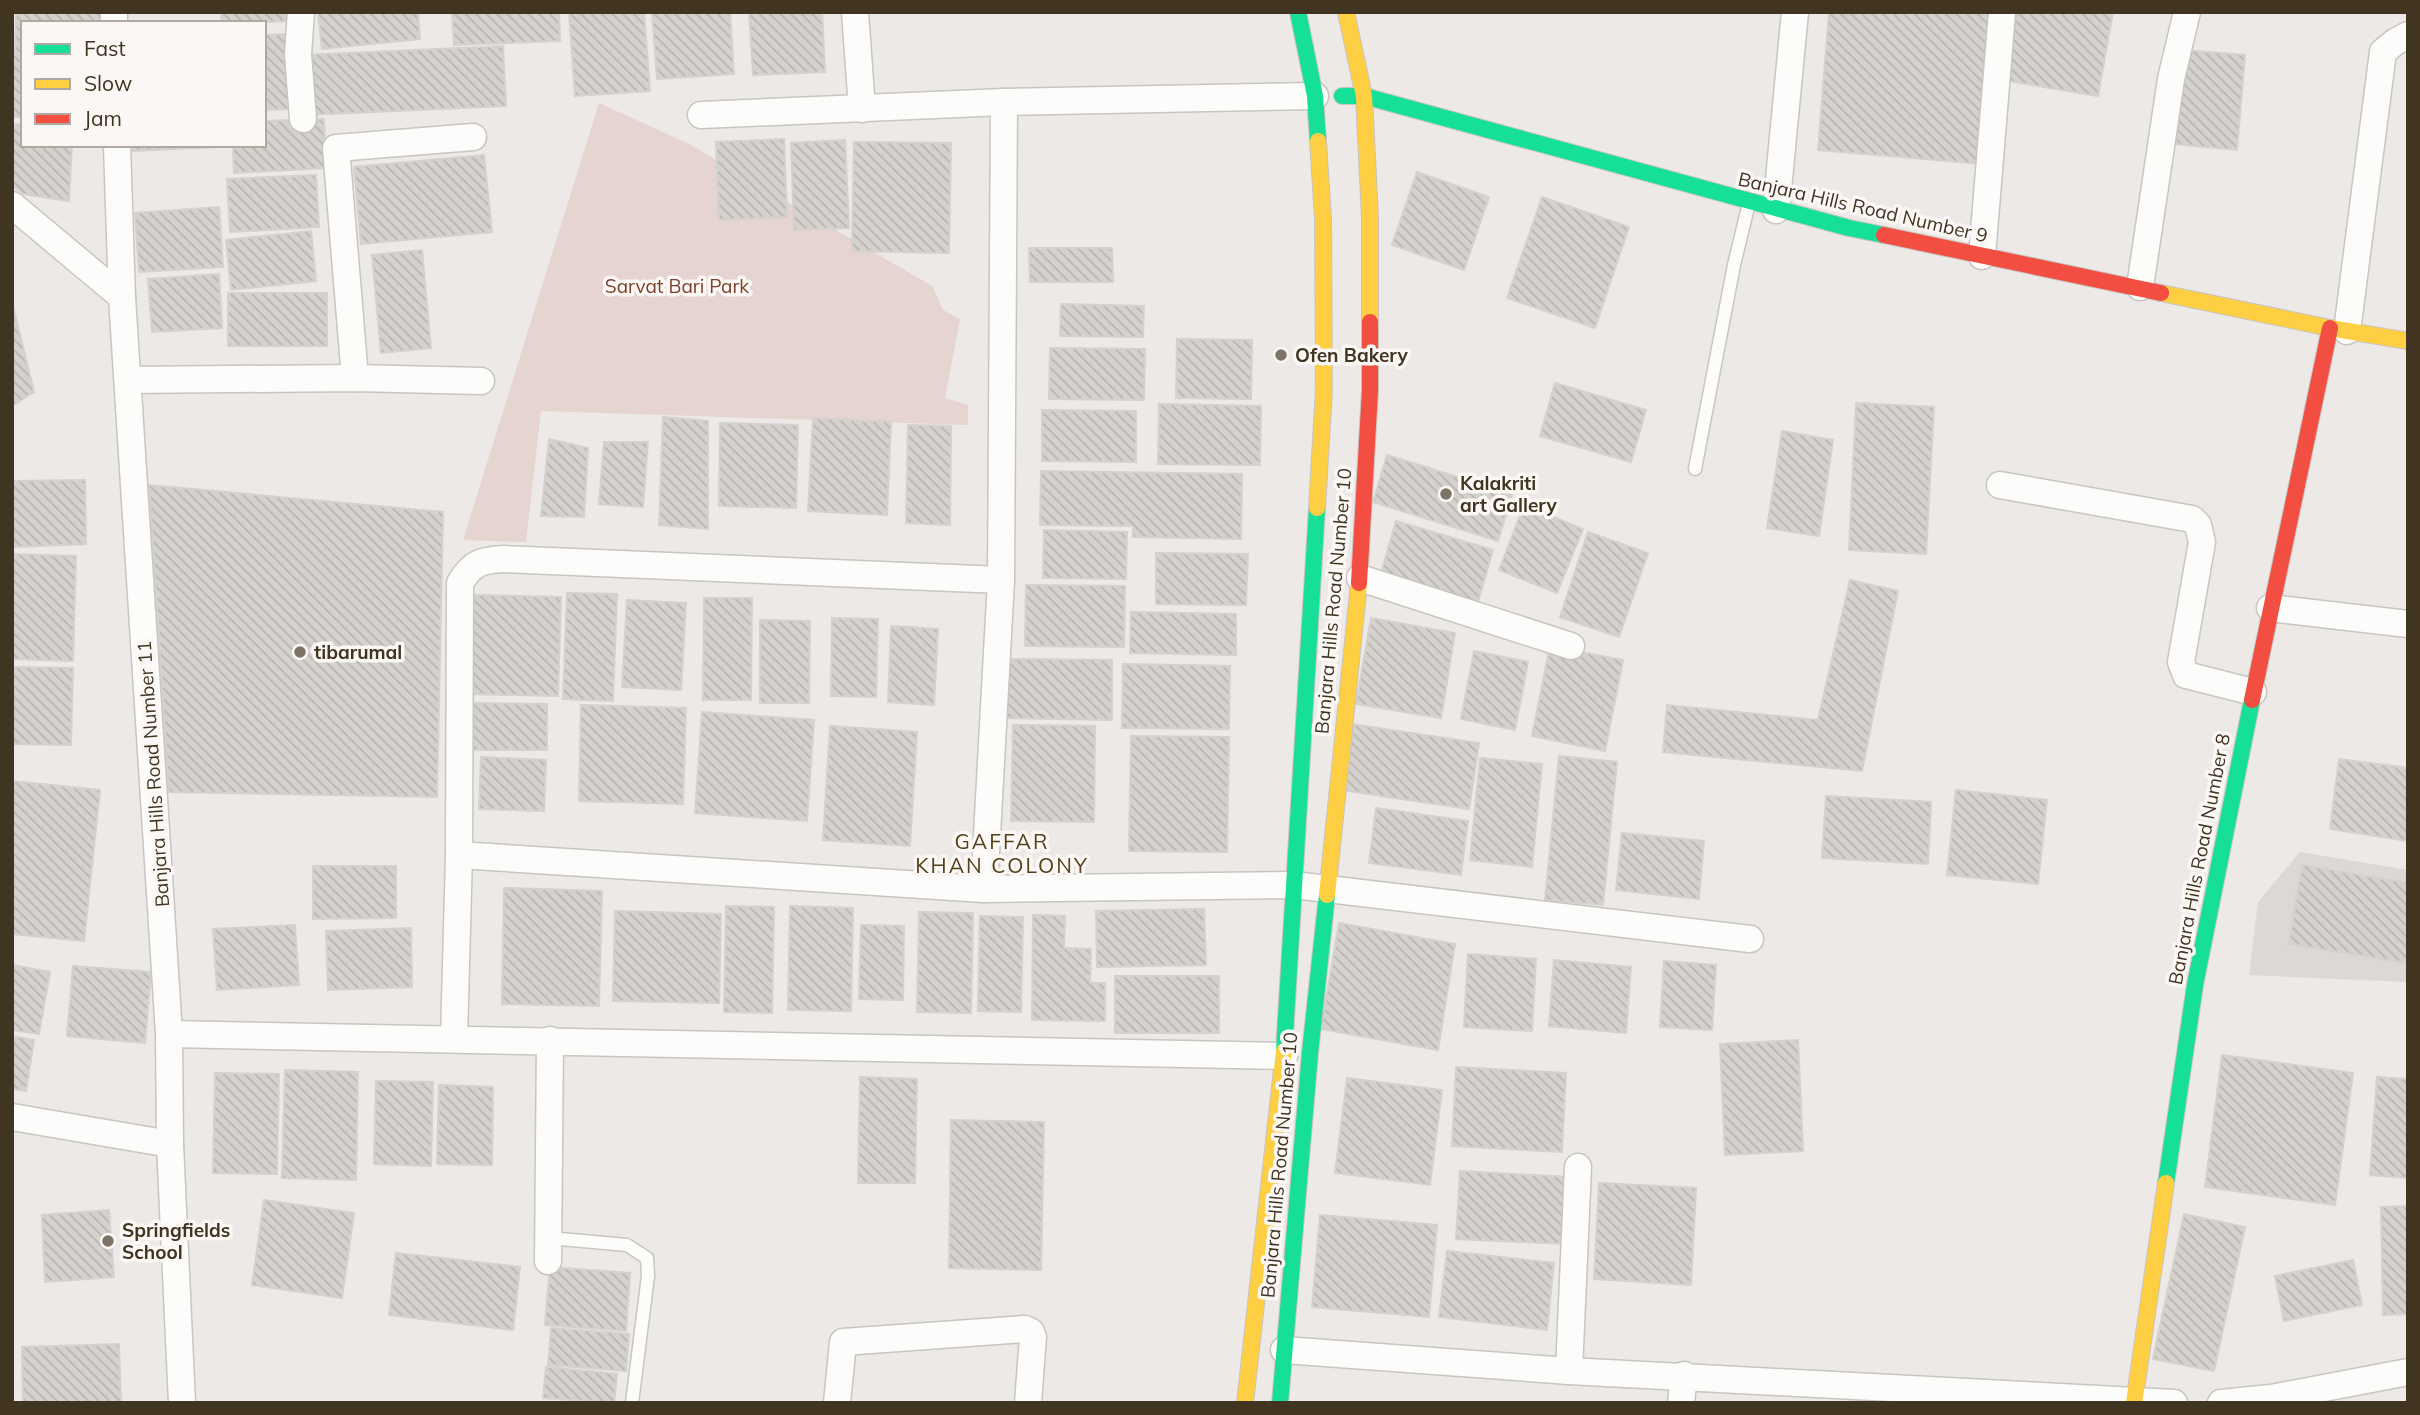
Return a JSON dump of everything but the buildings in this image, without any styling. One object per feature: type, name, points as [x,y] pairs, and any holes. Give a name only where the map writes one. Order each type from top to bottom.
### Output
[{"type":"main road","name":"Banjara Hills Road Number 10","points":[[1245,1403],[1284,1056],[1324,389],[1323,219],[1315,96],[1298,12]]},
{"type":"main road","name":"Banjara Hills Road Number 10","points":[[1280,1403],[1326,887],[1360,578],[1370,390],[1370,218],[1364,96],[1346,12]]},
{"type":"main road","name":"Banjara Hills Road Number 9","points":[[1315,96],[1364,96],[1749,203],[1849,228],[2408,341]]},
{"type":"main road","name":"Banjara Hills Road Number 8","points":[[2134,1402],[2196,985],[2270,608],[2339,329]]},
{"type":"street","points":[[302,12],[298,54],[303,119]]},
{"type":"street","points":[[855,12],[862,109]]},
{"type":"street","points":[[1776,210],[1795,12]]},
{"type":"street","points":[[1982,256],[2002,12]]},
{"type":"street","points":[[2140,288],[2172,79],[2187,12]]},
{"type":"street","points":[[2339,329],[2383,52],[2408,35]]},
{"type":"street","points":[[701,115],[1004,102],[1315,96]]},
{"type":"street","points":[[984,890],[1001,580],[1004,102]]},
{"type":"street","points":[[355,378],[336,148],[473,137]]},
{"type":"street","name":"Banjara Hills Road Number 11","points":[[117,147],[122,297],[169,1034],[170,1144],[182,1403]]},
{"type":"street","points":[[12,205],[122,297]]},
{"type":"street","points":[[128,380],[355,378],[481,381]]},
{"type":"street","points":[[2000,485],[2192,519],[2198,525],[2202,542],[2182,668],[2186,675],[2253,692]]},
{"type":"street","points":[[454,1038],[459,855],[460,583],[468,569],[485,560],[518,559],[1001,580]]},
{"type":"street","points":[[1360,578],[1571,646]]},
{"type":"street","points":[[2270,608],[2408,624]]},
{"type":"street","points":[[459,855],[984,890],[1294,885],[1326,887],[1751,939]]},
{"type":"street","points":[[169,1034],[1284,1056]]},
{"type":"street","points":[[548,1250],[550,1040]]},
{"type":"street","points":[[12,1117],[170,1144]]},
{"type":"street","points":[[1569,1371],[1578,1167]]},
{"type":"street","points":[[837,1403],[843,1342],[1026,1329],[1033,1337],[1028,1403]]},
{"type":"street","points":[[1284,1350],[1569,1371],[2174,1403]]},
{"type":"street","points":[[2221,1403],[2271,1398],[2408,1373]]},
{"type":"street","points":[[1681,1403],[1684,1375]]},
{"type":"lane","points":[[1695,469],[1734,265],[1749,203]]},
{"type":"lane","points":[[548,1250],[627,1245],[648,1258],[632,1403]]},
{"type":"shaded area","points":[[2300,852],[2408,870],[2408,982],[2249,975],[2258,902]]},
{"type":"green space","name":"Sarvat Bari Park","points":[[599,103],[689,144],[932,286],[943,310],[960,319],[945,398],[968,405],[968,425],[541,411],[526,542],[463,540]]},
{"type":"traffic: fast","points":[[1298,12],[1315,96],[1318,141]]},
{"type":"traffic: fast","points":[[1342,96],[1364,96],[1849,228],[1884,235]]},
{"type":"traffic: fast","points":[[1284,1051],[1317,508]]},
{"type":"traffic: fast","points":[[2166,1183],[2195,985],[2252,700]]},
{"type":"traffic: fast","points":[[1280,1403],[1310,1053],[1327,895]]},
{"type":"traffic: slow","points":[[1346,12],[1364,96],[1370,218],[1370,322]]},
{"type":"traffic: slow","points":[[1317,508],[1324,389],[1323,219],[1318,141]]},
{"type":"traffic: slow","points":[[2161,293],[2330,328],[2408,341]]},
{"type":"traffic: slow","points":[[1327,895],[1359,583]]},
{"type":"traffic: slow","points":[[1245,1403],[1284,1051]]},
{"type":"traffic: slow","points":[[2134,1403],[2166,1183]]},
{"type":"traffic: jam","points":[[1884,235],[2161,293]]},
{"type":"traffic: jam","points":[[1359,583],[1370,390],[1370,322]]},
{"type":"traffic: jam","points":[[2252,700],[2330,328]]},
{"type":"place","name":"Ofen Bakery","points":[[1281,355]]},
{"type":"place","name":"Kalakriti art Gallery","points":[[1446,494]]},
{"type":"place","name":"tibarumal","points":[[300,652]]},
{"type":"place","name":"Springfields School","points":[[108,1241]]},
{"type":"district","name":"GAFFAR KHAN COLONY","points":[[1002,854]]}]
